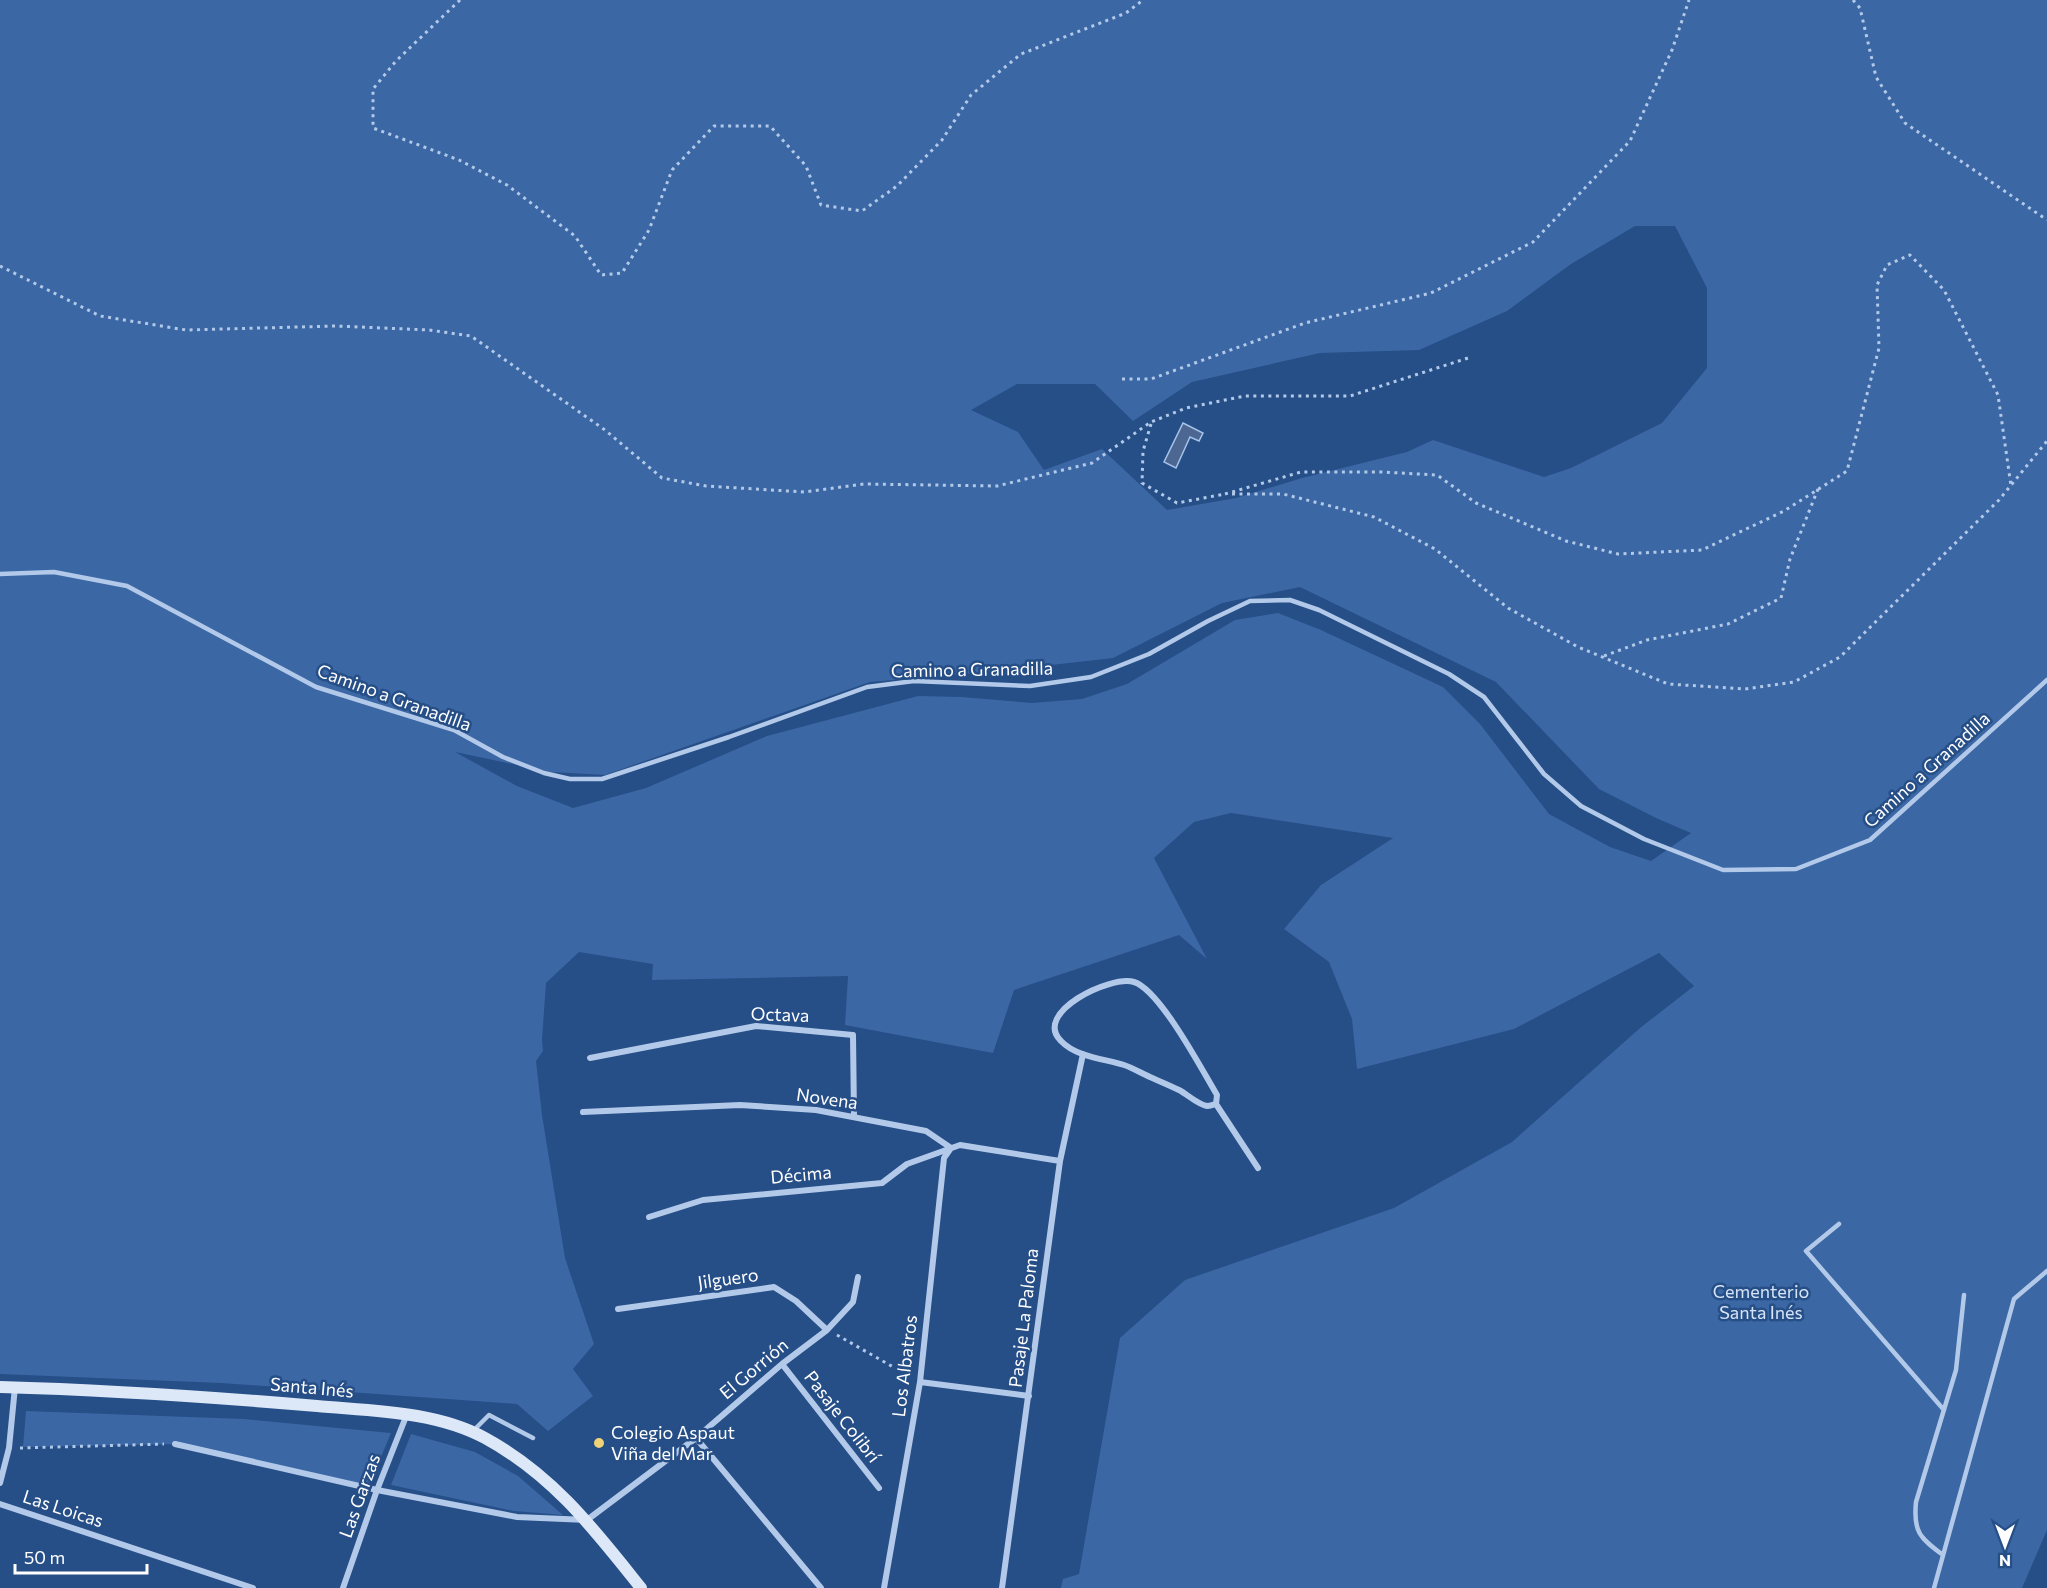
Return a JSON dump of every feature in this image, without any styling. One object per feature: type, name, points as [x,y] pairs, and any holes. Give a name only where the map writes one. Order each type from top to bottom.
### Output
[{"type":"main road","name":"Santa Inés","points":[[0,1387],[230,1398],[407,1414],[444,1423],[472,1432],[508,1451],[539,1474],[587,1520],[640,1588]]},
{"type":"street","points":[[1216,1104],[1205,1105],[1127,1066],[1083,1054],[1062,1043],[1055,1034],[1054,1024],[1062,1011],[1079,996],[1119,981],[1135,982],[1149,992],[1163,1008],[1217,1095],[1216,1104],[1258,1168]]},
{"type":"street","name":"Octava","points":[[590,1059],[756,1026],[854,1035],[854,1117]]},
{"type":"street","name":"Pasaje La Paloma","points":[[1002,1588],[1060,1161],[1083,1054]]},
{"type":"street","name":"Novena","points":[[584,1112],[740,1105],[816,1110],[926,1131],[951,1148]]},
{"type":"street","points":[[951,1148],[960,1145],[1060,1161]]},
{"type":"street","name":"Décima","points":[[649,1217],[704,1200],[882,1182],[907,1164],[951,1148]]},
{"type":"street","name":"Los Albatros","points":[[884,1588],[920,1382],[944,1158],[951,1148]]},
{"type":"street","name":"El Gorrión","points":[[587,1520],[696,1438],[782,1364],[827,1330],[853,1302],[858,1277]]},
{"type":"street","name":"Jilguero","points":[[618,1309],[774,1287],[796,1301],[827,1330]]},
{"type":"street","name":"Pasaje Colibrí","points":[[782,1364],[879,1488]]},
{"type":"street","points":[[920,1382],[1029,1396]]},
{"type":"street","points":[[0,1483],[9,1448],[15,1387]]},
{"type":"street","name":"Las Garzas","points":[[343,1588],[377,1490],[407,1414]]},
{"type":"street","points":[[696,1438],[821,1588]]},
{"type":"street","points":[[175,1444],[377,1490],[517,1517],[587,1520]]},
{"type":"street","name":"Las Loicas","points":[[0,1504],[253,1588]]},
{"type":"lane","name":"Camino a Granadilla","points":[[0,574],[54,572],[127,586],[316,687],[454,730],[503,757],[544,773],[570,779],[602,779],[867,687],[914,681],[1030,686],[1091,677],[1149,654],[1208,621],[1250,601],[1290,600],[1319,610],[1449,674],[1484,697],[1544,774],[1581,806],[1644,839],[1724,870],[1796,869],[1870,840],[2047,680]]},
{"type":"lane","points":[[1839,1224],[1806,1251],[1944,1410]]},
{"type":"lane","points":[[1934,1588],[2014,1299],[2047,1271]]},
{"type":"lane","points":[[1943,1555],[1923,1540],[1914,1520],[1916,1502],[1956,1370],[1964,1295]]},
{"type":"lane","points":[[472,1432],[489,1415],[533,1438]]},
{"type":"path","points":[[460,0],[396,61],[374,89],[374,128],[459,160],[507,185],[575,236],[601,274],[622,273],[649,230],[672,170],[714,126],[770,126],[806,166],[821,205],[862,211],[897,186],[942,140],[971,95],[1021,54],[1126,13],[1143,0]]},
{"type":"path","points":[[1122,379],[1151,379],[1305,323],[1431,293],[1533,242],[1630,141],[1672,50],[1689,0]]},
{"type":"path","points":[[1853,0],[1860,8],[1876,77],[1905,123],[2047,220]]},
{"type":"path","points":[[1151,422],[1143,451],[1142,483],[1177,503],[1226,494],[1301,472],[1437,475],[1476,503],[1566,541],[1618,554],[1702,550],[1784,510],[1847,471],[1879,348],[1877,285],[1887,265],[1911,255],[1944,290],[1998,395],[2011,486]]},
{"type":"path","points":[[0,266],[100,316],[186,330],[336,326],[429,330],[471,336],[605,430],[662,478],[706,486],[804,492],[864,484],[998,486],[1092,463],[1151,422],[1186,408],[1245,396],[1350,396],[1468,358]]},
{"type":"path","points":[[1226,494],[1282,494],[1374,517],[1435,549],[1508,608],[1578,646],[1668,684],[1745,689],[1794,682],[1840,657],[1999,500],[2047,441]]},
{"type":"path","points":[[1603,657],[1647,640],[1728,624],[1781,598],[1790,560],[1818,489]]},
{"type":"path","points":[[827,1330],[920,1382]]},
{"type":"path","points":[[9,1448],[175,1444]]},
{"type":"green space","name":"Cementerio Santa Inés","points":[[0,0],[2047,0],[2047,1530],[2022,1588],[1061,1588],[1063,1579],[1079,1574],[1120,1338],[1185,1280],[1394,1208],[1512,1142],[1640,1028],[1694,986],[1659,953],[1514,1029],[1357,1069],[1352,1019],[1329,962],[1284,929],[1321,885],[1393,838],[1231,813],[1194,822],[1154,858],[1207,959],[1179,935],[1014,990],[993,1053],[845,1025],[848,976],[652,980],[653,964],[579,952],[546,983],[543,1051],[536,1061],[542,1115],[565,1258],[594,1344],[573,1369],[593,1396],[548,1431],[517,1404],[221,1383],[0,1374]],"holes":[[[1635,226],[1675,226],[1707,288],[1707,368],[1662,423],[1571,468],[1544,477],[1433,440],[1407,452],[1302,478],[1236,498],[1167,510],[1102,449],[1044,470],[1018,432],[971,410],[1017,384],[1095,384],[1133,421],[1192,382],[1320,353],[1419,350],[1507,311],[1571,264]],[[1300,587],[1496,682],[1599,789],[1691,833],[1651,861],[1610,847],[1549,814],[1480,724],[1443,687],[1321,630],[1278,613],[1235,620],[1127,684],[1082,699],[1032,703],[918,696],[767,736],[646,788],[573,808],[517,786],[455,752],[551,772],[605,775],[870,682],[1113,658],[1222,603]]]},
{"type":"green space","points":[[26,1411],[244,1419],[391,1433],[368,1488],[184,1444],[23,1447]]},
{"type":"green space","points":[[411,1434],[475,1452],[518,1476],[563,1515],[514,1511],[391,1485]]},
{"type":"shaded area","points":[[1183,423],[1203,433],[1199,441],[1190,437],[1176,468],[1164,462]]},
{"type":"place","name":"Colegio Aspaut Viña del Mar","points":[[599,1443]]}]
